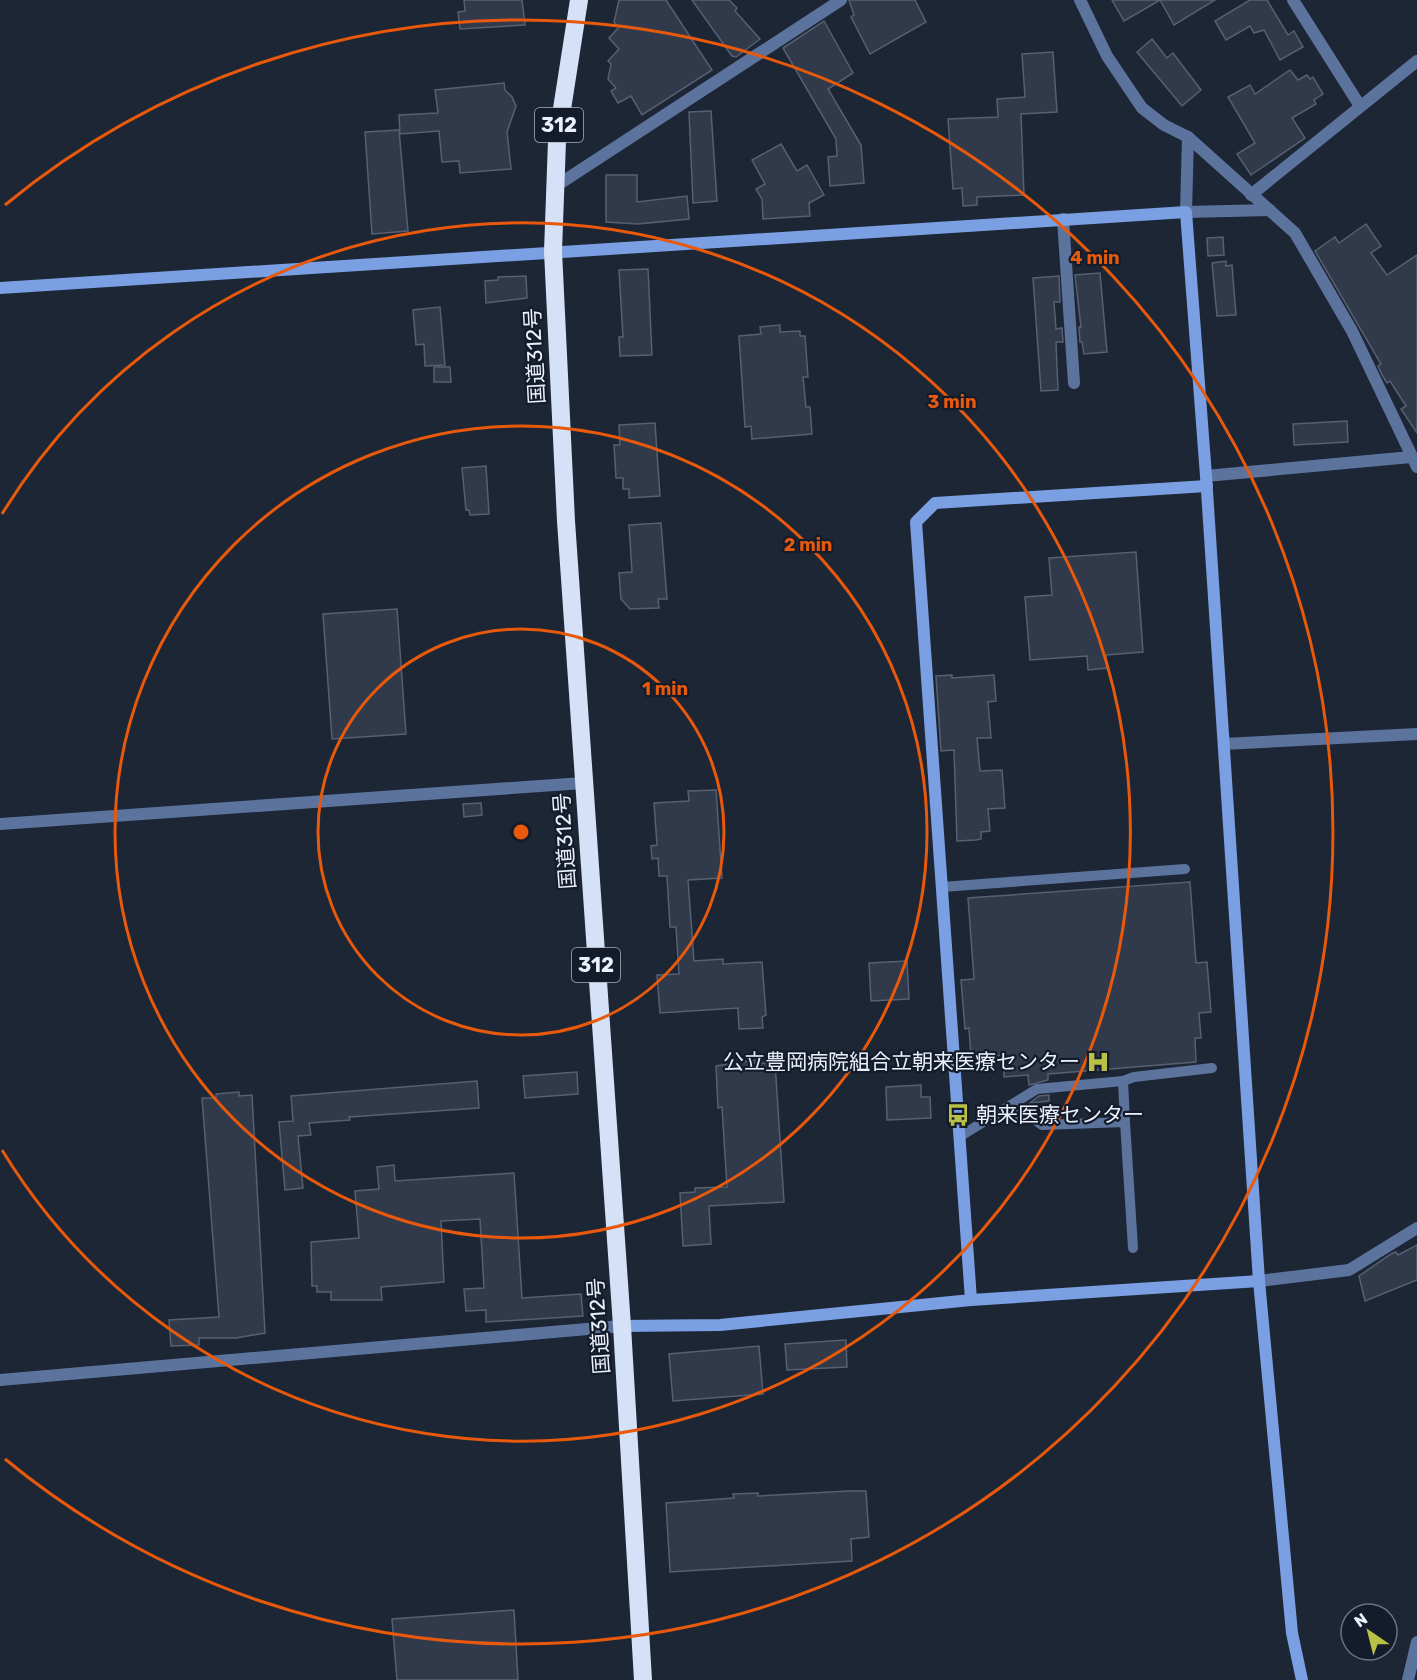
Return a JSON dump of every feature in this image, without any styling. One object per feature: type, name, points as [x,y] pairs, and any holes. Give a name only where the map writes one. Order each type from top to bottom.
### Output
[{"type":"highway","name":"国道312号","points":[[579,0],[557,141],[553,188],[552,251],[583,783],[622,1326],[643,1680]]},
{"type":"street","points":[[971,1300],[916,522],[935,503],[1414,462],[1338,304],[1295,233],[1188,137],[1158,121],[1142,108],[1107,56],[1080,0]]},
{"type":"street","points":[[1293,0],[1360,106]]},
{"type":"street","points":[[553,188],[834,2]]},
{"type":"street","points":[[1251,195],[1417,61]]},
{"type":"street","points":[[1188,137],[1186,212],[1207,481],[1259,1281],[1292,1633],[1302,1680]]},
{"type":"street","points":[[0,288],[1063,219],[1270,210]]},
{"type":"street","points":[[1063,219],[1074,383]]},
{"type":"street","points":[[1224,744],[1417,734]]},
{"type":"street","points":[[0,824],[583,783]]},
{"type":"street","points":[[0,1380],[622,1326],[720,1325],[971,1300],[1259,1281],[1349,1270],[1417,1228]]},
{"type":"street","points":[[1407,1680],[1417,1642]]},
{"type":"lane","points":[[942,887],[1185,869]]},
{"type":"lane","points":[[959,1137],[1037,1089],[1123,1081],[1134,1077],[1212,1068]]},
{"type":"lane","points":[[1123,1081],[1133,1248]]},
{"type":"lane","points":[[994,1116],[1027,1114],[1042,1125],[1125,1122]]},
{"type":"building","points":[[464,0],[522,0],[525,25],[460,29],[458,12],[465,11]]},
{"type":"building","points":[[619,0],[666,0],[712,70],[642,115],[631,96],[618,103],[611,91],[616,88],[608,79],[611,64],[608,61],[619,49],[609,38],[619,27],[614,22]]},
{"type":"building","points":[[692,0],[729,0],[737,8],[735,11],[760,39],[736,57],[732,56]]},
{"type":"building","points":[[849,0],[915,0],[926,22],[870,54],[851,17],[854,15]]},
{"type":"building","points":[[1112,0],[1160,0],[1124,21]]},
{"type":"building","points":[[1160,0],[1215,0],[1174,25]]},
{"type":"building","points":[[1250,0],[1267,0],[1288,35],[1294,31],[1303,47],[1280,60],[1264,30],[1254,33],[1250,26],[1226,40],[1215,21]]},
{"type":"building","points":[[824,21],[853,73],[828,89],[861,145],[864,183],[830,186],[828,157],[837,156],[836,139],[783,48]]},
{"type":"building","points":[[1152,39],[1167,58],[1173,53],[1201,90],[1182,106],[1137,52]]},
{"type":"building","points":[[1053,52],[1057,112],[1021,114],[1024,195],[977,197],[977,205],[963,206],[962,188],[953,189],[948,119],[998,117],[997,99],[1025,97],[1022,54]]},
{"type":"building","points":[[1290,70],[1298,80],[1307,75],[1310,79],[1313,77],[1323,94],[1314,100],[1316,104],[1292,118],[1305,138],[1251,175],[1237,154],[1255,143],[1228,97],[1250,85],[1255,94]]},
{"type":"building","points":[[504,83],[505,90],[512,97],[516,106],[507,132],[511,169],[460,173],[459,161],[442,162],[439,131],[400,134],[399,115],[438,113],[435,90]]},
{"type":"building","points":[[711,111],[717,201],[693,203],[689,112]]},
{"type":"building","points":[[399,130],[408,231],[372,234],[365,132]]},
{"type":"building","points":[[781,144],[797,171],[807,165],[824,195],[809,203],[810,216],[763,219],[762,199],[756,189],[765,184],[752,160]]},
{"type":"building","points":[[606,175],[637,175],[637,202],[687,196],[689,219],[638,224],[606,222]]},
{"type":"building","points":[[1366,224],[1381,246],[1371,253],[1387,275],[1417,255],[1417,433],[1401,409],[1406,406],[1390,381],[1387,383],[1382,375],[1378,366],[1381,364],[1315,251],[1335,237],[1339,243]]},
{"type":"building","points":[[1223,237],[1224,255],[1208,256],[1207,238]]},
{"type":"building","points":[[1226,261],[1226,266],[1232,265],[1236,315],[1217,316],[1212,263]]},
{"type":"building","points":[[648,269],[652,355],[620,356],[619,337],[623,337],[619,270]]},
{"type":"building","points":[[1100,273],[1107,352],[1084,354],[1082,342],[1080,342],[1079,327],[1081,327],[1075,275]]},
{"type":"building","points":[[526,276],[527,298],[486,303],[485,281],[498,280],[498,277]]},
{"type":"building","points":[[1059,276],[1060,302],[1054,302],[1056,329],[1062,328],[1063,342],[1056,342],[1058,390],[1041,391],[1033,278]]},
{"type":"building","points":[[440,307],[445,365],[425,366],[424,344],[416,345],[413,310]]},
{"type":"building","points":[[780,325],[780,332],[800,331],[800,336],[805,336],[808,377],[803,377],[806,407],[810,407],[812,434],[752,439],[751,426],[745,427],[739,336],[761,334],[760,327]]},
{"type":"building","points":[[434,367],[450,367],[451,382],[434,382]]},
{"type":"building","points":[[1347,421],[1348,442],[1294,445],[1293,424]]},
{"type":"building","points":[[655,423],[660,496],[629,498],[629,489],[623,489],[623,478],[616,478],[614,445],[620,445],[619,425]]},
{"type":"building","points":[[486,466],[489,514],[470,515],[469,510],[466,510],[462,468]]},
{"type":"building","points":[[661,523],[667,599],[658,599],[659,608],[630,609],[621,599],[619,573],[632,572],[629,525]]},
{"type":"building","points":[[1136,552],[1143,652],[1106,655],[1107,668],[1088,670],[1087,656],[1030,660],[1025,597],[1052,595],[1049,558]]},
{"type":"building","points":[[397,609],[406,734],[332,739],[323,614]]},
{"type":"building","points":[[952,675],[952,678],[994,675],[996,701],[988,702],[991,738],[977,738],[980,771],[1002,770],[1005,808],[988,809],[990,831],[981,832],[981,839],[976,840],[957,841],[954,750],[941,751],[936,676]]},
{"type":"building","points":[[716,790],[722,878],[688,880],[694,961],[723,959],[723,964],[762,962],[766,1015],[762,1017],[763,1028],[739,1029],[738,1008],[660,1013],[657,975],[679,974],[676,927],[670,927],[667,876],[659,876],[658,858],[652,859],[651,846],[657,845],[654,803],[689,801],[688,791]]},
{"type":"building","points":[[481,803],[482,815],[464,817],[463,804]]},
{"type":"building","points":[[1190,882],[1196,963],[1207,962],[1211,1012],[1199,1013],[1201,1038],[1195,1038],[1196,1062],[1048,1074],[1048,1080],[1029,1085],[1028,1075],[1004,1077],[1003,1055],[971,1058],[969,1028],[965,1029],[961,980],[974,979],[968,898]]},
{"type":"building","points":[[907,961],[909,999],[871,1001],[869,963]]},
{"type":"building","points":[[755,1060],[755,1064],[775,1062],[784,1202],[709,1206],[711,1244],[683,1246],[680,1193],[695,1192],[695,1188],[727,1187],[722,1107],[718,1108],[716,1066]]},
{"type":"building","points":[[577,1072],[578,1094],[525,1098],[523,1076]]},
{"type":"building","points":[[477,1081],[479,1108],[349,1117],[350,1120],[309,1123],[311,1135],[298,1136],[303,1188],[285,1190],[279,1122],[293,1121],[291,1096]]},
{"type":"building","points":[[921,1085],[921,1097],[930,1097],[931,1118],[887,1120],[886,1087]]},
{"type":"building","points":[[239,1092],[239,1096],[252,1095],[265,1333],[236,1338],[199,1338],[199,1345],[171,1346],[169,1320],[219,1317],[202,1098],[216,1098],[216,1094]]},
{"type":"building","points":[[1049,1095],[1049,1101],[1030,1103],[1039,1096]]},
{"type":"building","points":[[394,1165],[395,1181],[514,1173],[522,1298],[581,1294],[583,1316],[486,1322],[486,1310],[466,1311],[464,1289],[484,1288],[480,1219],[441,1221],[444,1282],[381,1287],[382,1300],[331,1300],[331,1292],[317,1292],[317,1286],[312,1286],[311,1242],[359,1238],[355,1191],[379,1189],[377,1167]]},
{"type":"building","points":[[1417,1245],[1417,1280],[1365,1301],[1359,1276],[1391,1254],[1396,1252],[1398,1255]]},
{"type":"building","points":[[846,1340],[847,1367],[787,1370],[785,1344]]},
{"type":"building","points":[[759,1346],[763,1394],[673,1401],[669,1354]]},
{"type":"building","points":[[866,1491],[869,1537],[851,1539],[852,1561],[670,1572],[666,1503],[734,1498],[733,1494],[758,1493],[758,1496]]},
{"type":"building","points":[[514,1610],[518,1680],[397,1680],[392,1619]]},
{"type":"place","name":"公立豊岡病院組合立朝来医療センター","points":[[1098,1062]]},
{"type":"place","name":"朝来医療センター","points":[[958,1115]]}]
